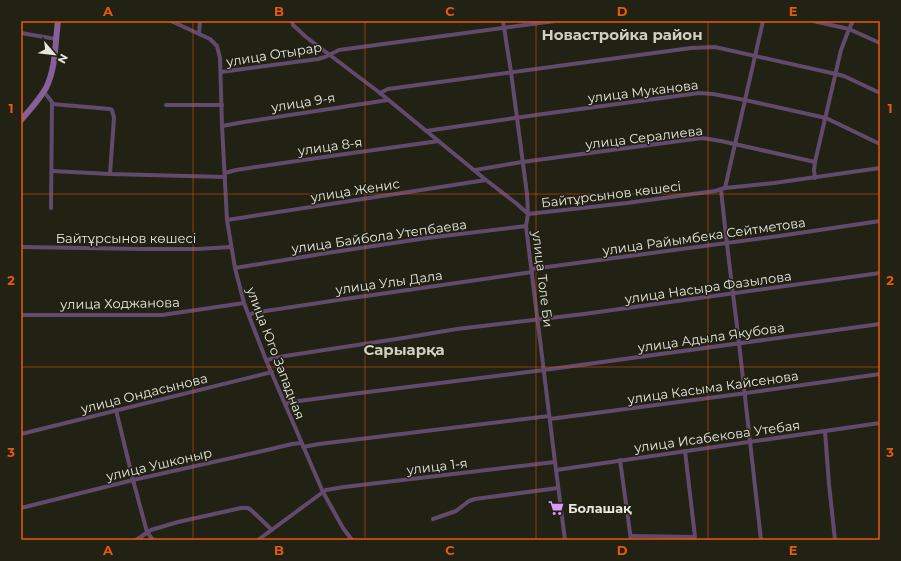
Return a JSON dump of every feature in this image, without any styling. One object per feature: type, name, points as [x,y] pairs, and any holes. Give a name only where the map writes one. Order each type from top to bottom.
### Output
[{"type":"main road","points":[[21,120],[44,92],[48,82],[53,64],[58,21]]},
{"type":"street","name":"улица Юго Западная","points":[[171,21],[210,39],[217,46],[221,72],[227,220],[235,268],[244,303],[266,360],[323,492],[343,528],[352,540]]},
{"type":"street","points":[[199,34],[200,21]]},
{"type":"street","name":"Байтұрсынов көшесі","points":[[292,21],[293,25],[299,31],[380,93],[486,180],[518,204],[528,214],[627,204],[723,189],[774,184],[880,168]]},
{"type":"street","name":"улица Толе Би","points":[[503,21],[527,194],[528,214],[526,226],[565,540]]},
{"type":"street","name":"улица Отырар","points":[[221,72],[318,59],[340,50],[555,21]]},
{"type":"street","points":[[762,21],[735,144],[723,189],[726,243],[762,540]]},
{"type":"street","points":[[813,21],[849,29],[880,43]]},
{"type":"street","points":[[815,178],[815,162],[841,50],[853,21]]},
{"type":"street","points":[[21,33],[56,39]]},
{"type":"street","points":[[380,93],[388,89],[511,72],[691,48],[715,47],[844,76],[880,93]]},
{"type":"street","points":[[44,92],[51,100],[52,104],[51,208]]},
{"type":"street","name":"улица Муканова","points":[[426,131],[517,117],[699,94],[713,94],[826,118],[880,144]]},
{"type":"street","name":"улица 9-я","points":[[222,126],[251,120],[388,100]]},
{"type":"street","points":[[52,104],[112,110],[114,118],[110,174]]},
{"type":"street","points":[[166,105],[222,105]]},
{"type":"street","name":"улица Сералиева","points":[[475,170],[522,162],[702,138],[815,162]]},
{"type":"street","name":"улица 8-я","points":[[52,171],[110,174],[225,175],[236,170],[438,141]]},
{"type":"street","name":"улица Женис","points":[[227,220],[486,180]]},
{"type":"street","name":"улица Райымбека Сейтметова","points":[[532,270],[880,221]]},
{"type":"street","name":"улица Байбола Утепбаева","points":[[235,268],[327,252],[526,226]]},
{"type":"street","name":"Байтұрсынов көшесі","points":[[21,247],[197,249],[232,247]]},
{"type":"street","name":"улица Улы Дала","points":[[248,315],[532,270]]},
{"type":"street","name":"улица Насыра Фазылова","points":[[266,360],[457,329],[538,320],[880,273]]},
{"type":"street","name":"улица Ходжанова","points":[[21,315],[162,315],[244,303]]},
{"type":"street","name":"улица Адыла Якубова","points":[[285,404],[880,324]]},
{"type":"street","name":"улица Ондасынова","points":[[21,434],[272,372]]},
{"type":"street","name":"улица Касыма Кайсенова","points":[[302,445],[549,418],[880,374]]},
{"type":"street","points":[[116,410],[147,532],[153,540]]},
{"type":"street","name":"улица Исабекова Утебая","points":[[556,470],[880,424]]},
{"type":"street","points":[[825,431],[835,540]]},
{"type":"street","name":"улица Ушконыр","points":[[21,508],[133,480],[292,444],[302,445]]},
{"type":"street","points":[[620,460],[631,538],[695,537],[685,451]]},
{"type":"street","name":"улица 1-я","points":[[323,492],[326,490],[344,487],[555,462]]},
{"type":"street","points":[[433,519],[456,510],[469,501],[558,488]]},
{"type":"street","points":[[258,540],[323,492]]},
{"type":"street","points":[[136,540],[147,532],[178,522],[244,507],[255,513],[272,530]]},
{"type":"place","name":"Болашақ","points":[[556,508]]},
{"type":"district","name":"Новастройка район","points":[[622,35]]},
{"type":"district","name":"Сарыарқа","points":[[404,350]]}]
